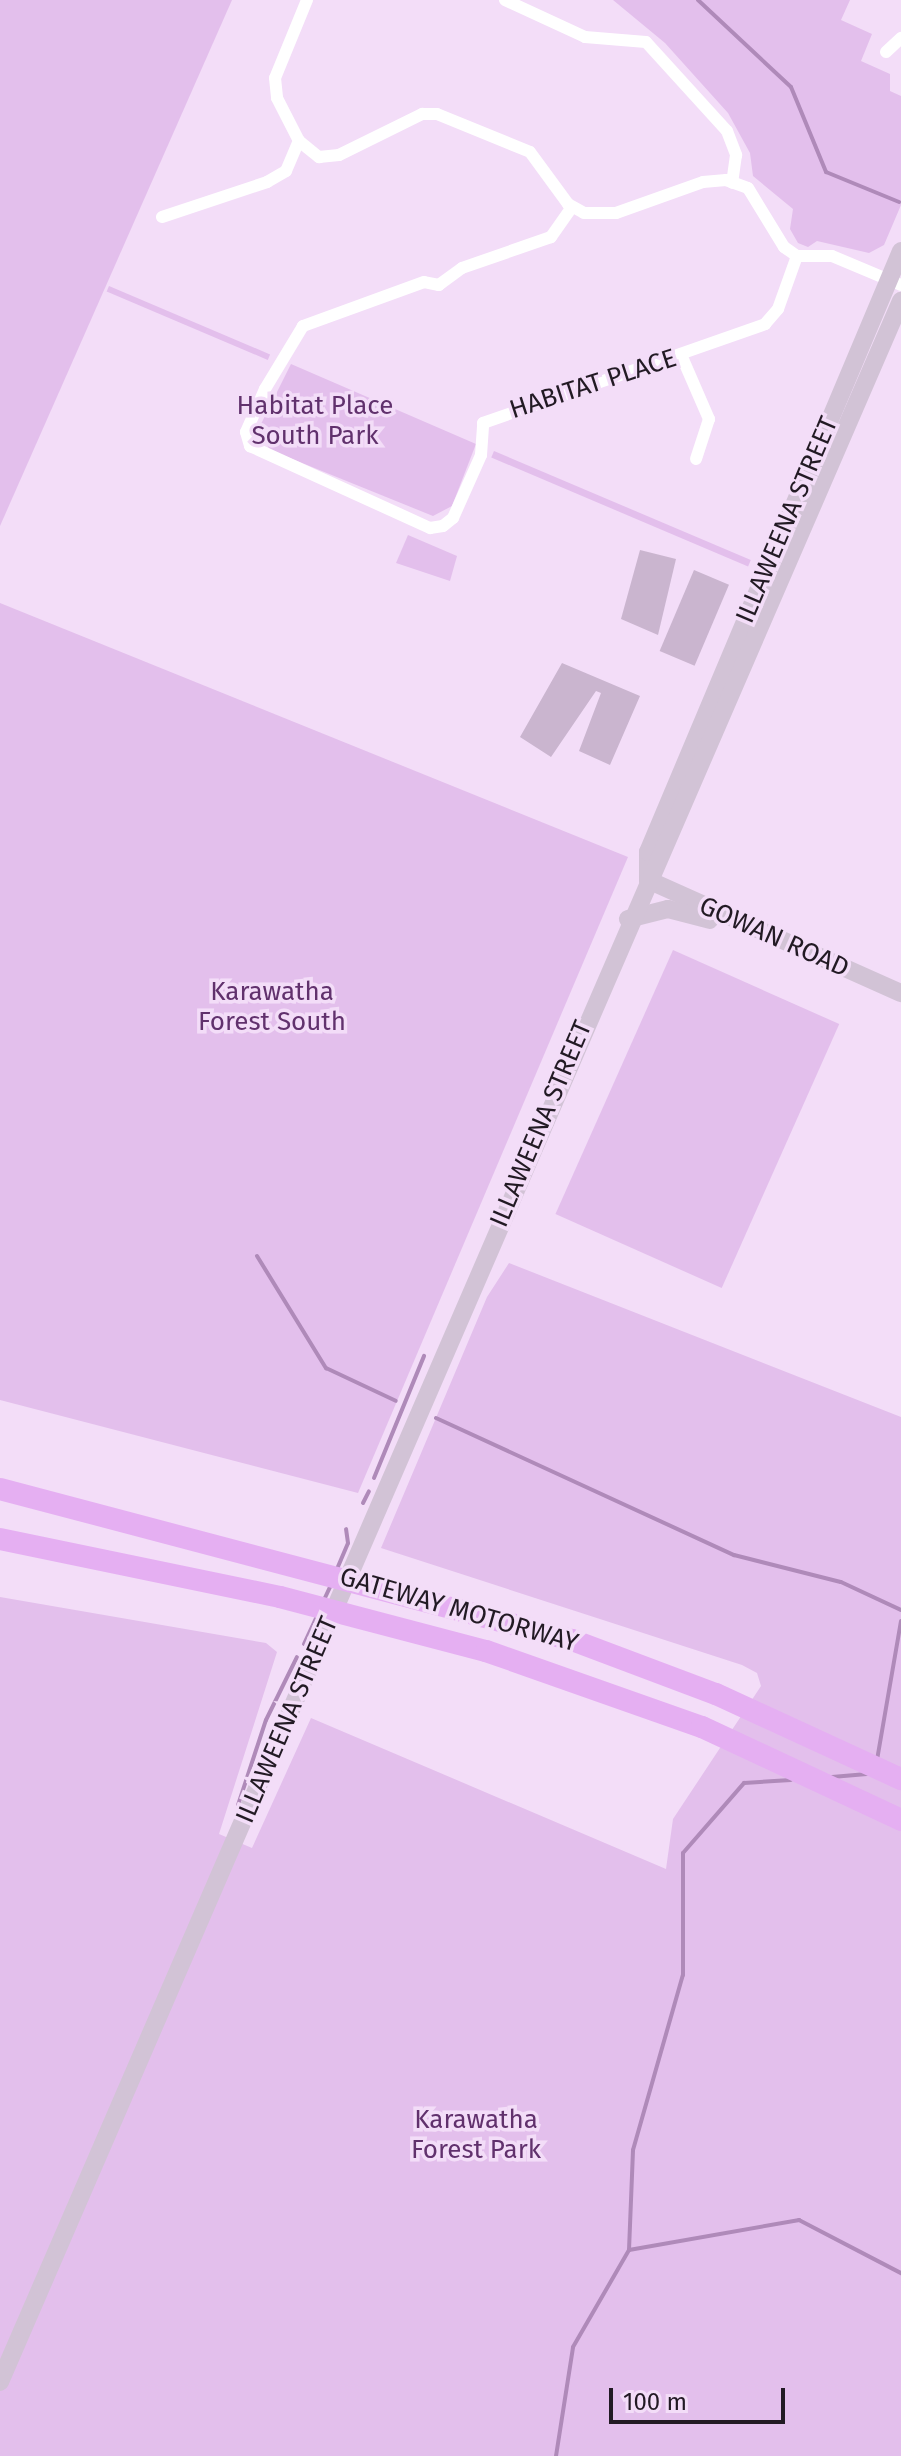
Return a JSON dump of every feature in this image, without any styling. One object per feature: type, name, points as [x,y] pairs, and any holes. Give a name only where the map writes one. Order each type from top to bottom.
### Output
[{"type":"highway","name":"GATEWAY MOTORWAY","points":[[0,1489],[136,1527],[386,1588],[572,1640],[716,1694],[901,1779]]},
{"type":"highway","points":[[0,1504],[136,1527]]},
{"type":"highway","name":"GATEWAY MOTORWAY","points":[[0,1539],[373,1619],[544,1669],[702,1727],[901,1820]]},
{"type":"main road","name":"ILLAWEENA STREET","points":[[648,880],[648,852],[844,384],[894,283],[901,251]]},
{"type":"main road","name":"ILLAWEENA STREET","points":[[0,2382],[628,919],[648,880],[664,858],[901,301]]},
{"type":"main road","points":[[844,384],[867,381]]},
{"type":"main road","points":[[760,582],[778,590]]},
{"type":"main road","name":"GOWAN ROAD","points":[[648,880],[901,993]]},
{"type":"main road","points":[[628,919],[680,910],[760,931]]},
{"type":"street","points":[[307,0],[275,78],[277,98],[299,141],[319,157],[339,155],[422,114],[437,114],[530,152],[572,207],[596,217],[703,182],[732,183],[748,188],[784,247],[797,256],[832,256],[894,283]]},
{"type":"street","points":[[505,0],[585,37],[646,42],[727,131],[736,155],[732,183]]},
{"type":"street","points":[[886,52],[901,38]]},
{"type":"street","points":[[162,217],[267,182],[286,171],[299,141]]},
{"type":"street","name":"HABITAT PLACE","points":[[572,207],[551,237],[462,268],[439,285],[424,282],[303,326],[246,432],[260,455],[430,528],[453,518],[486,443],[483,423],[647,361],[682,357],[704,341],[765,324],[778,309],[797,256]]},
{"type":"street","points":[[682,357],[709,419],[696,459]]},
{"type":"green space","points":[[0,0],[232,0],[0,526]]},
{"type":"green space","points":[[613,0],[850,0],[841,20],[872,34],[861,61],[890,74],[890,91],[901,96],[901,205],[884,245],[869,253],[817,241],[808,247],[798,243],[790,229],[793,209],[753,176],[750,153],[728,113],[665,43]]},
{"type":"green space","points":[[109,286],[270,354],[268,360],[107,292]]},
{"type":"green space","name":"Habitat Place South Park","points":[[291,364],[476,444],[452,506],[433,516],[270,450],[258,430]]},
{"type":"green space","points":[[494,451],[751,560],[748,566],[491,457]]},
{"type":"green space","points":[[408,535],[457,556],[450,581],[396,563]]},
{"type":"green space","name":"Karawatha Forest South","points":[[0,603],[628,857],[358,1493],[0,1400]]},
{"type":"green space","points":[[673,950],[839,1024],[722,1288],[555,1214]]},
{"type":"green space","name":"Karawatha Forest Park","points":[[509,1263],[901,1417],[901,2456],[0,2456],[0,1597],[266,1643],[277,1652],[219,1834],[252,1848],[311,1718],[666,1869],[673,1819],[761,1686],[757,1673],[742,1665],[381,1548],[487,1297]]},
{"type":"building","points":[[640,550],[676,559],[658,635],[621,619]]},
{"type":"building","points":[[694,570],[729,585],[695,666],[660,651]]},
{"type":"building","points":[[562,663],[640,696],[610,765],[579,751],[601,693],[596,691],[551,757],[520,737]]},
{"type":"waterway","points":[[698,0],[791,87],[826,172],[899,202]]},
{"type":"waterway","points":[[257,1256],[326,1368],[396,1401]]},
{"type":"waterway","points":[[374,1478],[424,1356]]},
{"type":"waterway","points":[[436,1418],[734,1555],[841,1582],[901,1610]]},
{"type":"waterway","points":[[363,1503],[369,1491]]},
{"type":"waterway","points":[[337,1569],[348,1543],[346,1529]]},
{"type":"waterway","points":[[323,1602],[331,1585]]},
{"type":"waterway","points":[[304,1644],[318,1614]]},
{"type":"waterway","points":[[877,1760],[901,1621]]},
{"type":"waterway","points":[[238,1805],[266,1720],[297,1657]]},
{"type":"waterway","points":[[832,1777],[867,1774]]},
{"type":"waterway","points":[[556,2456],[573,2347],[629,2250],[633,2150],[683,1975],[683,1853],[744,1783],[791,1780]]},
{"type":"waterway","points":[[629,2250],[799,2220],[901,2273]]}]
